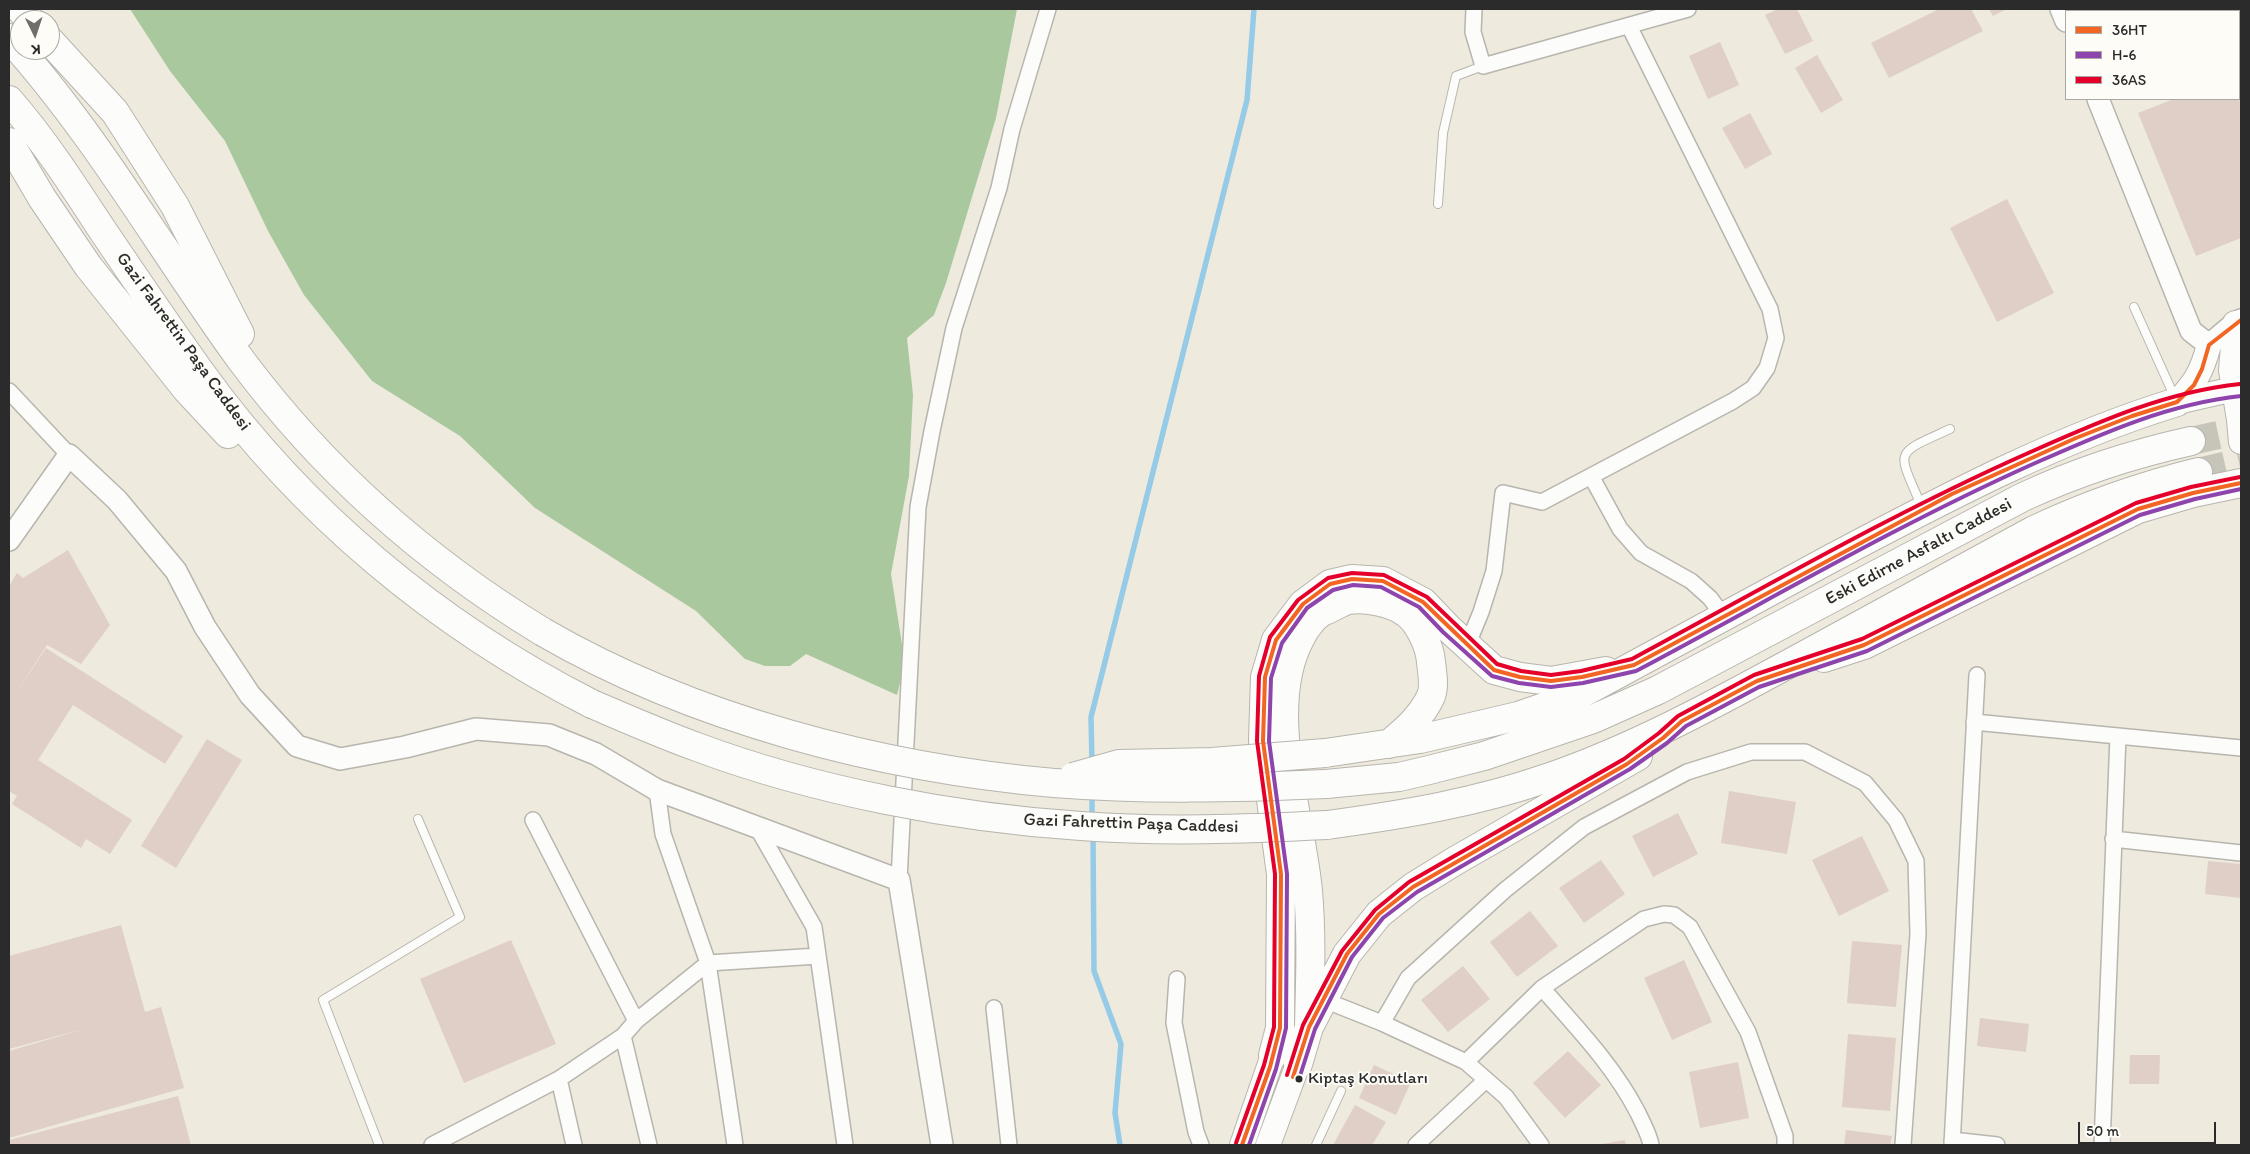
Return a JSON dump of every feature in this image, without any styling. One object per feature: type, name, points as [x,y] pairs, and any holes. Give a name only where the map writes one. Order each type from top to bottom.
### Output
[{"type":"highway","name":"Gazi Fahrettin Paşa Caddesi","points":[[9,38],[38,71],[102,154],[207,311],[271,396],[295,427],[352,486],[390,521],[472,586],[578,653],[642,683],[746,720],[844,748],[906,761],[992,776],[1052,782],[1173,788],[1248,788],[1326,784],[1399,777],[1484,756],[1593,718],[1658,690]]},
{"type":"highway","points":[[60,52],[115,112],[175,206],[271,396]]},
{"type":"highway","name":"Gazi Fahrettin Paşa Caddesi","points":[[9,100],[51,153],[202,375],[248,432],[305,495],[386,570],[452,621],[526,669],[592,704],[698,748],[745,763],[868,795],[1012,820],[1091,827],[1216,829],[1327,825],[1388,817],[1444,806],[1546,778],[1625,747],[1682,721]]},
{"type":"highway","points":[[9,142],[42,198],[88,266],[187,390],[240,446],[305,495]]},
{"type":"highway","points":[[1052,782],[1119,764],[1212,762],[1325,753],[1389,744],[1420,739],[1518,716],[1579,695],[1952,494],[2076,438],[2132,416],[2177,402]]},
{"type":"highway","name":"Eski Edirne Asfaltı Caddesi","points":[[1658,690],[2023,497],[2068,476],[2113,461],[2191,441]]},
{"type":"highway","name":"Eski Edirne Asfaltı Caddesi","points":[[1682,721],[1980,559],[2067,514],[2133,490],[2198,472]]},
{"type":"highway","points":[[1756,681],[1864,645],[2138,509],[2193,493],[2241,483]]},
{"type":"highway","points":[[1273,1055],[1280,1028],[1280,874],[1263,741],[1265,677],[1276,640],[1303,604],[1330,584],[1352,579],[1383,581],[1423,602],[1494,670],[1520,677],[1552,681],[1582,677],[1634,665]]},
{"type":"highway","points":[[1309,1027],[1310,948],[1308,890],[1284,736],[1283,705],[1287,675],[1295,648],[1305,628],[1321,613],[1348,600],[1376,600],[1407,613],[1424,636],[1430,655],[1433,676],[1432,694],[1409,728],[1389,744]]},
{"type":"highway","points":[[1298,1064],[1309,1027],[1347,954],[1379,914],[1413,887],[1627,764],[1663,738],[1682,721]]},
{"type":"main road","points":[[2238,322],[2231,370],[2238,390],[2240,425]]},
{"type":"main road","points":[[2177,402],[2194,385],[2202,369],[2209,345]]},
{"type":"main road","points":[[2177,402],[2238,390]]},
{"type":"main road","points":[[1242,1145],[1273,1055]]},
{"type":"main road","points":[[1268,1145],[1298,1064]]},
{"type":"street","points":[[942,1145],[899,880],[920,498],[954,328],[999,188],[1012,129],[1048,9]]},
{"type":"street","points":[[1474,9],[1473,32],[1483,66],[1688,9]]},
{"type":"street","points":[[1467,646],[1481,612],[1494,571],[1503,493],[1542,502],[1734,400],[1753,388],[1767,368],[1776,338],[1770,310],[1629,26]]},
{"type":"street","points":[[2098,100],[2191,330],[2209,345],[2238,322]]},
{"type":"street","points":[[9,391],[69,455],[117,500],[176,571],[205,627],[250,694],[297,746],[340,759],[405,747],[476,729],[549,735],[596,754],[657,790],[899,880]]},
{"type":"street","points":[[9,540],[69,455]]},
{"type":"street","points":[[1591,476],[1620,529],[1641,553],[1692,582],[1710,598],[1724,617]]},
{"type":"street","points":[[1977,676],[1952,1142],[1996,1145]]},
{"type":"street","points":[[1974,722],[2241,748]]},
{"type":"street","points":[[2102,1145],[2118,736]]},
{"type":"street","points":[[1382,1023],[1408,978],[1505,890],[1584,827],[1686,772],[1751,752],[1806,752],[1865,783],[1896,820],[1916,861],[1918,934],[1903,1145]]},
{"type":"street","points":[[657,790],[663,834],[708,963],[735,1145]]},
{"type":"street","points":[[533,820],[636,1021]]},
{"type":"street","points":[[758,829],[814,926],[845,1145]]},
{"type":"street","points":[[2113,839],[2241,853]]},
{"type":"street","points":[[1466,1062],[1542,988],[1644,919],[1664,914],[1674,915],[1690,927],[1748,1032],[1785,1136],[1785,1145]]},
{"type":"street","points":[[432,1145],[559,1078],[623,1036],[636,1021],[708,963],[818,956]]},
{"type":"street","points":[[1177,979],[1174,1023],[1196,1132],[1202,1145]]},
{"type":"street","points":[[1542,988],[1605,1060],[1631,1100],[1650,1136],[1651,1145]]},
{"type":"street","points":[[1324,1000],[1382,1023],[1466,1062],[1506,1097],[1541,1145]]},
{"type":"street","points":[[994,1008],[1009,1145]]},
{"type":"street","points":[[623,1036],[649,1145]]},
{"type":"street","points":[[559,1078],[574,1145]]},
{"type":"street","points":[[1416,1145],[1486,1080]]},
{"type":"lane","points":[[1438,204],[1443,133],[1456,76],[1483,66]]},
{"type":"lane","points":[[2134,307],[2177,402]]},
{"type":"lane","points":[[1923,510],[1903,462],[1904,454],[1912,446],[1950,429]]},
{"type":"lane","points":[[379,1145],[323,1000],[460,917],[418,819]]},
{"type":"lane","points":[[1316,1145],[1341,1091]]},
{"type":"green space","points":[[130,9],[1017,9],[996,118],[946,283],[934,315],[907,338],[913,395],[909,476],[891,574],[905,664],[897,695],[806,654],[790,666],[765,666],[745,659],[696,611],[535,508],[460,436],[372,381],[304,295],[268,231],[225,141],[170,71]]},
{"type":"building","points":[[1778,9],[1797,9],[1813,41],[1785,54],[1765,15]]},
{"type":"building","points":[[1939,9],[1971,9],[1983,31],[1889,78],[1871,43]]},
{"type":"building","points":[[1989,9],[2007,9],[1993,16]]},
{"type":"building","points":[[1720,42],[1739,85],[1708,99],[1689,56]]},
{"type":"building","points":[[1817,55],[1843,100],[1821,113],[1795,68]]},
{"type":"building","points":[[2240,72],[2241,238],[2196,256],[2138,113],[2171,100],[2240,100]]},
{"type":"building","points":[[1750,113],[1772,154],[1745,169],[1722,128]]},
{"type":"building","points":[[2007,199],[2054,293],[1997,322],[1950,228]]},
{"type":"building","points":[[68,550],[110,625],[81,664],[47,645],[13,698],[46,648],[183,736],[165,764],[73,705],[38,760],[132,820],[110,854],[86,839],[81,848],[12,804],[17,796],[9,791],[9,586],[17,573],[23,578]]},
{"type":"building","points":[[207,739],[242,760],[176,868],[141,846]]},
{"type":"building","points":[[1729,791],[1796,802],[1787,854],[1721,843]]},
{"type":"building","points":[[1678,813],[1698,854],[1653,877],[1632,836]]},
{"type":"building","points":[[1862,836],[1889,891],[1839,916],[1812,860]]},
{"type":"building","points":[[1601,860],[1625,894],[1584,923],[1559,888]]},
{"type":"building","points":[[2208,861],[2241,864],[2241,898],[2205,894]]},
{"type":"building","points":[[1530,911],[1558,946],[1517,977],[1490,942]]},
{"type":"building","points":[[121,925],[145,1012],[161,1007],[184,1088],[9,1138],[9,1051],[87,1028],[9,1049],[9,956]]},
{"type":"building","points":[[511,940],[556,1044],[464,1083],[420,979]]},
{"type":"building","points":[[1852,941],[1902,945],[1896,1007],[1847,1003]]},
{"type":"building","points":[[1684,960],[1712,1022],[1672,1040],[1644,978]]},
{"type":"building","points":[[1463,966],[1490,999],[1448,1032],[1421,1000]]},
{"type":"building","points":[[1980,1018],[2029,1024],[2026,1052],[1977,1046]]},
{"type":"building","points":[[1848,1034],[1896,1038],[1890,1111],[1842,1107]]},
{"type":"building","points":[[1568,1051],[1601,1085],[1565,1118],[1533,1083]]},
{"type":"building","points":[[2130,1055],[2160,1055],[2159,1084],[2129,1084]]},
{"type":"building","points":[[1738,1062],[1749,1118],[1700,1128],[1689,1072]]},
{"type":"building","points":[[1374,1065],[1411,1082],[1396,1115],[1359,1098]]},
{"type":"building","points":[[178,1096],[191,1145],[9,1145],[9,1140]]},
{"type":"building","points":[[1355,1105],[1386,1122],[1372,1145],[1333,1145]]},
{"type":"building","points":[[1846,1130],[1892,1136],[1890,1145],[1844,1145]]},
{"type":"building","points":[[1625,1140],[1626,1145],[1602,1145],[1602,1144]]},
{"type":"waterway","points":[[1092,764],[1091,717],[1247,100],[1254,9]]},
{"type":"waterway","points":[[1092,793],[1092,819]]},
{"type":"waterway","points":[[1093,833],[1094,971],[1121,1044],[1115,1113],[1120,1145]]},
{"type":"tunnel","points":[[2191,441],[2241,430]]},
{"type":"tunnel","points":[[2198,472],[2241,462]]},
{"type":"transit line","name":"36HT","points":[[1242,1145],[1270,1067],[1280,1028],[1281,874],[1263,741],[1265,677],[1276,640],[1303,604],[1330,584],[1352,579],[1383,581],[1423,602],[1494,670],[1520,677],[1551,681],[1582,677],[1634,665],[1952,494],[2076,438],[2132,416],[2177,402],[2194,385],[2202,369],[2209,345],[2241,320]]},
{"type":"transit line","name":"36AS","points":[[1236,1143],[1264,1065],[1274,1027],[1275,874],[1257,741],[1259,676],[1270,637],[1298,600],[1328,578],[1352,573],[1384,575],[1427,597],[1497,664],[1521,671],[1551,675],[1581,671],[1632,659],[1876,527],[1976,477],[2052,442],[2104,420],[2157,401],[2212,388],[2240,384]]},
{"type":"transit line","name":"H-6","points":[[1249,1145],[1276,1069],[1286,1028],[1287,874],[1269,741],[1271,678],[1282,643],[1307,608],[1333,590],[1353,585],[1381,587],[1419,607],[1443,632],[1492,676],[1519,683],[1551,687],[1583,683],[1636,671],[1882,538],[2033,464],[2109,431],[2161,413],[2214,400],[2241,396]]},
{"type":"transit line","name":"36AS","points":[[1287,1075],[1303,1025],[1342,951],[1375,910],[1409,882],[1624,759],[1678,716],[1754,675],[1862,639],[2136,503],[2191,487],[2240,477]]},
{"type":"transit line","name":"36HT","points":[[1293,1077],[1309,1027],[1347,954],[1379,914],[1413,887],[1627,764],[1663,738],[1682,721],[1757,681],[1864,645],[2138,509],[2193,493],[2241,483]]},
{"type":"transit line","name":"H-6","points":[[1299,1079],[1315,1029],[1352,957],[1383,918],[1417,892],[1630,769],[1667,743],[1686,726],[1759,687],[1867,651],[2140,515],[2195,499],[2241,489]]},
{"type":"place","name":"Kiptaş Konutları","points":[[1299,1079]]}]
